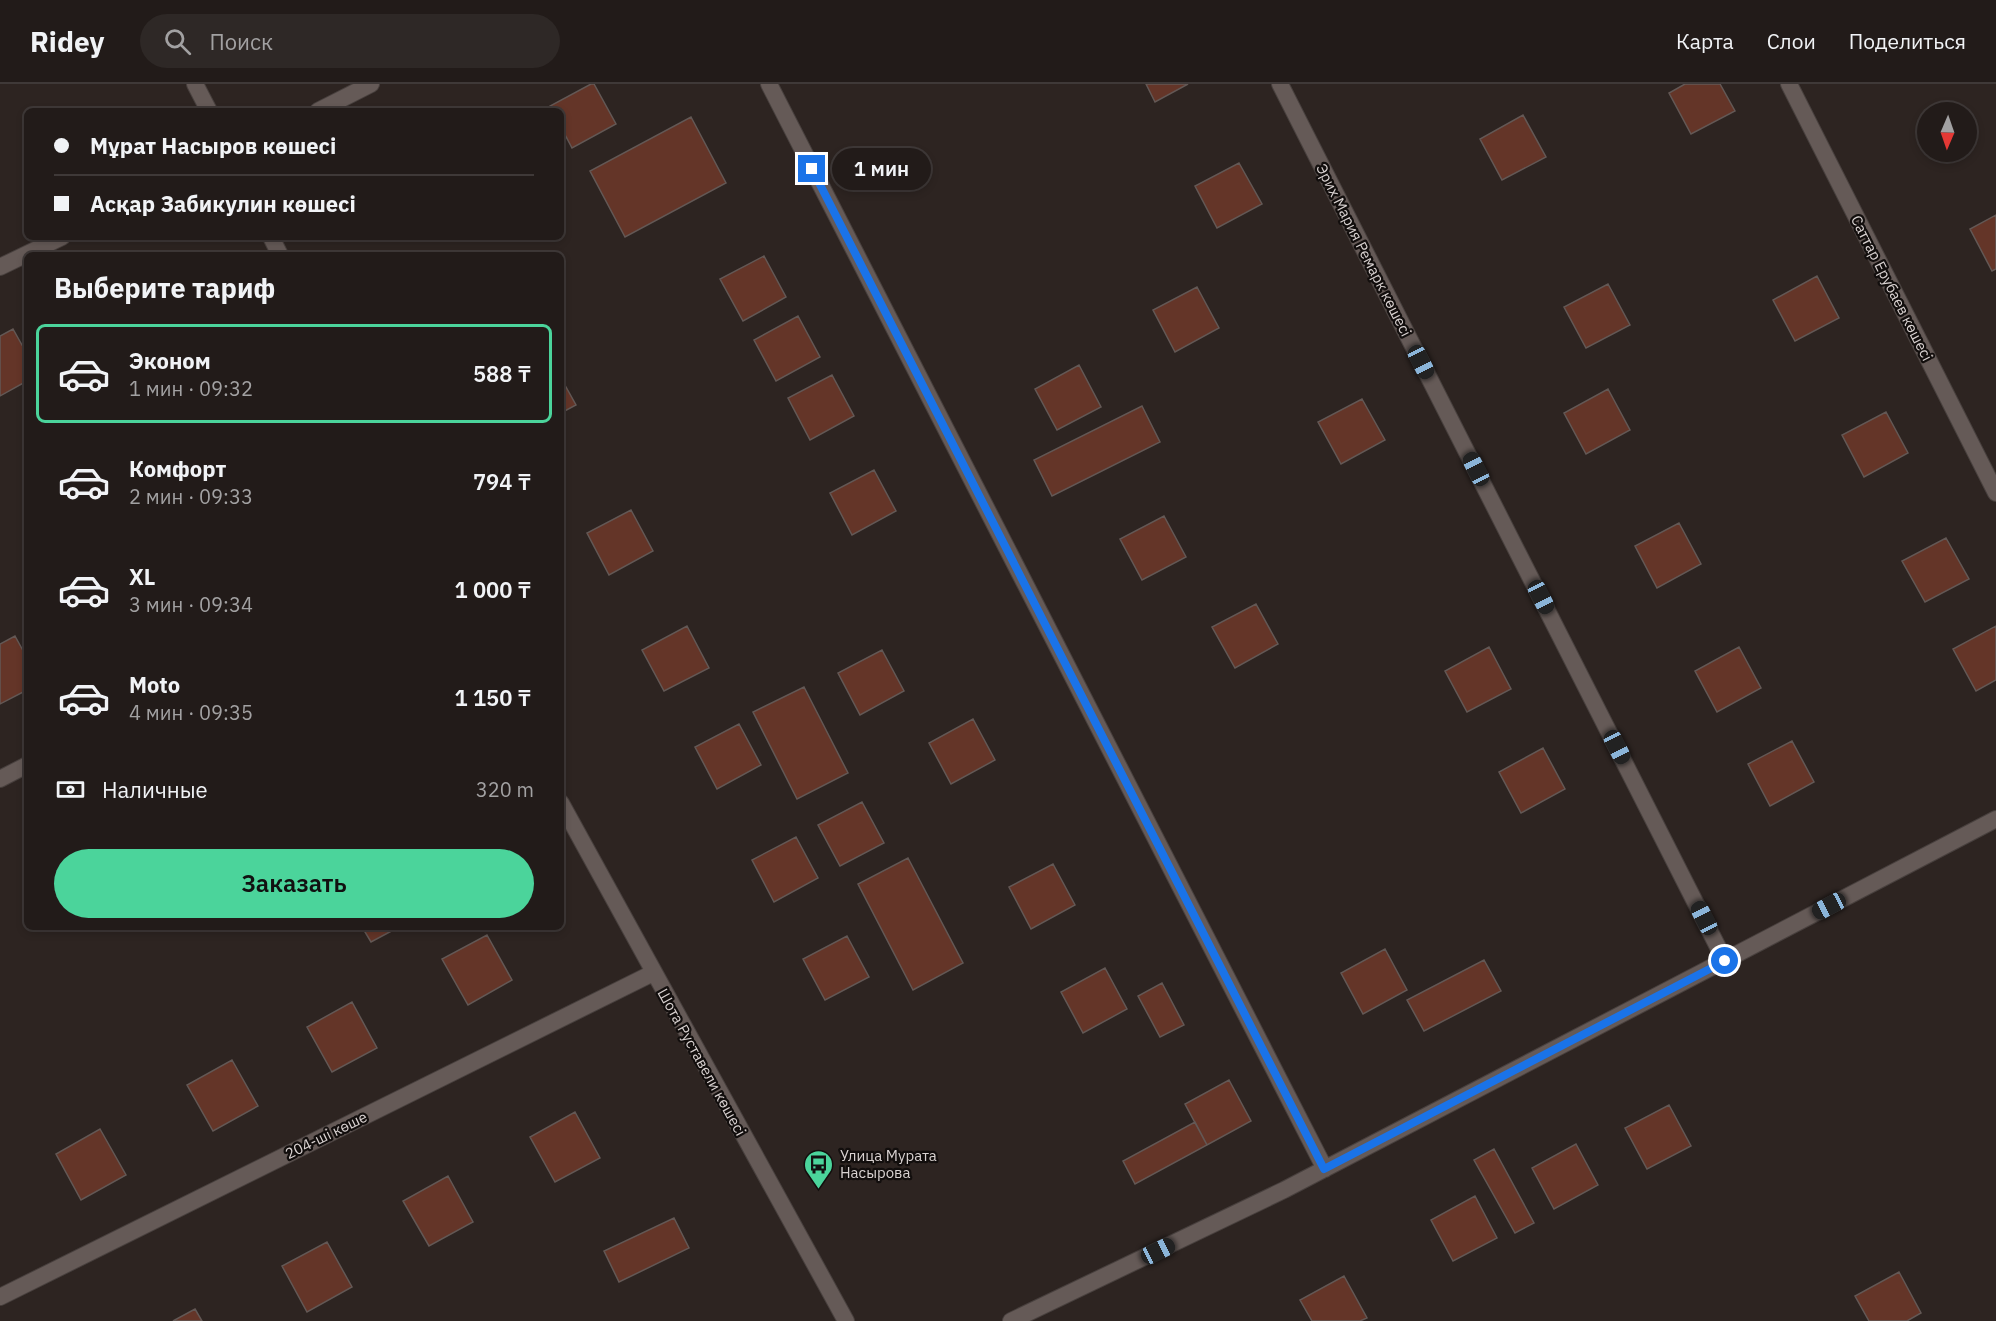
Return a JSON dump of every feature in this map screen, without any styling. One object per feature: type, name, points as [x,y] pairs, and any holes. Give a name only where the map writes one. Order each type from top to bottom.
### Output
[{"type":"street","points":[[195,84],[207,108]]},
{"type":"street","points":[[324,108],[371,84]]},
{"type":"street","points":[[769,84],[1324,1169]]},
{"type":"street","name":"Эрих Мария Ремарк көшесі","points":[[1280,84],[1725,961]]},
{"type":"street","name":"Саттар Ерубаев көшесі","points":[[1789,84],[1996,493]]},
{"type":"street","points":[[31,252],[56,240]]},
{"type":"street","points":[[0,267],[24,255]]},
{"type":"street","points":[[0,779],[24,767]]},
{"type":"street","name":"Шота Руставели көшесі","points":[[564,809],[846,1321]]},
{"type":"street","points":[[1011,1321],[1284,1190],[1996,819]]},
{"type":"street","name":"204-ші көше","points":[[0,1297],[653,973]]},
{"type":"building","points":[[594,84],[616,124],[572,148],[564,133],[564,108],[551,108],[550,106]]},
{"type":"building","points":[[1146,84],[1188,84],[1155,102]]},
{"type":"building","points":[[1685,84],[1720,84],[1735,111],[1691,134],[1669,93]]},
{"type":"building","points":[[1523,115],[1546,157],[1502,180],[1480,139]]},
{"type":"building","points":[[691,117],[726,183],[625,237],[590,171]]},
{"type":"building","points":[[1239,163],[1262,204],[1217,228],[1195,186]]},
{"type":"building","points":[[1996,215],[1996,269],[1992,271],[1970,229]]},
{"type":"building","points":[[764,256],[786,297],[743,321],[720,279]]},
{"type":"building","points":[[1817,276],[1839,318],[1795,341],[1773,300]]},
{"type":"building","points":[[1608,284],[1630,325],[1586,348],[1564,307]]},
{"type":"building","points":[[1197,287],[1219,328],[1175,352],[1153,310]]},
{"type":"building","points":[[798,316],[820,357],[776,381],[754,340]]},
{"type":"building","points":[[13,329],[24,349],[24,383],[0,396],[0,336]]},
{"type":"building","points":[[1079,365],[1101,407],[1057,430],[1035,389]]},
{"type":"building","points":[[832,375],[854,416],[810,440],[788,398]]},
{"type":"building","points":[[564,383],[576,405],[564,411]]},
{"type":"building","points":[[1608,389],[1630,430],[1586,454],[1564,413]]},
{"type":"building","points":[[1362,399],[1385,440],[1341,464],[1318,422]]},
{"type":"building","points":[[1142,406],[1160,442],[1052,496],[1034,460]]},
{"type":"building","points":[[1886,412],[1908,453],[1864,477],[1842,435]]},
{"type":"building","points":[[874,470],[896,511],[852,535],[830,493]]},
{"type":"building","points":[[631,510],[653,551],[609,575],[587,533]]},
{"type":"building","points":[[1164,516],[1186,557],[1142,580],[1120,539]]},
{"type":"building","points":[[1679,523],[1701,564],[1657,588],[1635,546]]},
{"type":"building","points":[[1946,538],[1969,579],[1925,602],[1902,561]]},
{"type":"building","points":[[1256,604],[1278,644],[1235,668],[1212,627]]},
{"type":"building","points":[[687,626],[709,668],[664,691],[642,650]]},
{"type":"building","points":[[1996,626],[1996,680],[1976,691],[1953,649]]},
{"type":"building","points":[[15,636],[24,652],[24,692],[0,704],[0,644]]},
{"type":"building","points":[[1489,647],[1511,689],[1467,712],[1445,671]]},
{"type":"building","points":[[1739,647],[1761,688],[1717,712],[1695,671]]},
{"type":"building","points":[[882,650],[904,691],[860,715],[838,673]]},
{"type":"building","points":[[804,687],[848,773],[797,799],[753,712]]},
{"type":"building","points":[[973,719],[995,760],[951,784],[929,743]]},
{"type":"building","points":[[739,724],[761,765],[717,789],[695,747]]},
{"type":"building","points":[[1792,741],[1814,782],[1770,806],[1748,764]]},
{"type":"building","points":[[1543,748],[1565,789],[1521,813],[1499,772]]},
{"type":"building","points":[[862,802],[884,843],[840,866],[818,825]]},
{"type":"building","points":[[796,837],[818,878],[774,902],[752,860]]},
{"type":"building","points":[[908,858],[963,963],[913,990],[858,884]]},
{"type":"building","points":[[1053,864],[1075,905],[1031,929],[1009,887]]},
{"type":"building","points":[[364,930],[393,930],[371,942]]},
{"type":"building","points":[[487,935],[512,980],[468,1005],[442,959]]},
{"type":"building","points":[[847,936],[869,977],[825,1000],[803,959]]},
{"type":"building","points":[[1385,949],[1407,990],[1363,1014],[1341,973]]},
{"type":"building","points":[[1484,960],[1501,991],[1424,1031],[1407,1000]]},
{"type":"building","points":[[1105,968],[1127,1009],[1083,1033],[1061,992]]},
{"type":"building","points":[[1162,983],[1184,1025],[1160,1037],[1138,996]]},
{"type":"building","points":[[352,1002],[377,1048],[332,1072],[307,1027]]},
{"type":"building","points":[[232,1060],[258,1106],[213,1131],[187,1085]]},
{"type":"building","points":[[1229,1080],[1251,1121],[1207,1145],[1185,1104]]},
{"type":"building","points":[[1669,1105],[1691,1146],[1647,1169],[1625,1128]]},
{"type":"building","points":[[575,1112],[600,1158],[555,1182],[530,1137]]},
{"type":"building","points":[[1195,1122],[1207,1145],[1135,1184],[1123,1161]]},
{"type":"building","points":[[100,1129],[126,1175],[81,1200],[56,1154]]},
{"type":"building","points":[[1576,1144],[1598,1185],[1554,1209],[1532,1168]]},
{"type":"building","points":[[1494,1149],[1534,1223],[1515,1233],[1474,1160]]},
{"type":"building","points":[[448,1176],[473,1222],[429,1246],[403,1201]]},
{"type":"building","points":[[1475,1196],[1497,1238],[1453,1261],[1431,1220]]},
{"type":"building","points":[[674,1218],[689,1248],[619,1282],[604,1251]]},
{"type":"building","points":[[327,1242],[352,1287],[307,1312],[282,1266]]},
{"type":"building","points":[[1899,1272],[1921,1313],[1907,1321],[1869,1321],[1855,1296]]},
{"type":"building","points":[[1344,1276],[1367,1318],[1360,1321],[1312,1321],[1300,1300]]},
{"type":"building","points":[[195,1309],[202,1321],[173,1321]]},
{"type":"place","name":"Улица Мурата Насырова","points":[[819,1190]]},
{"type":"route","points":[[812,169],[1324,1169],[1725,961]]}]
